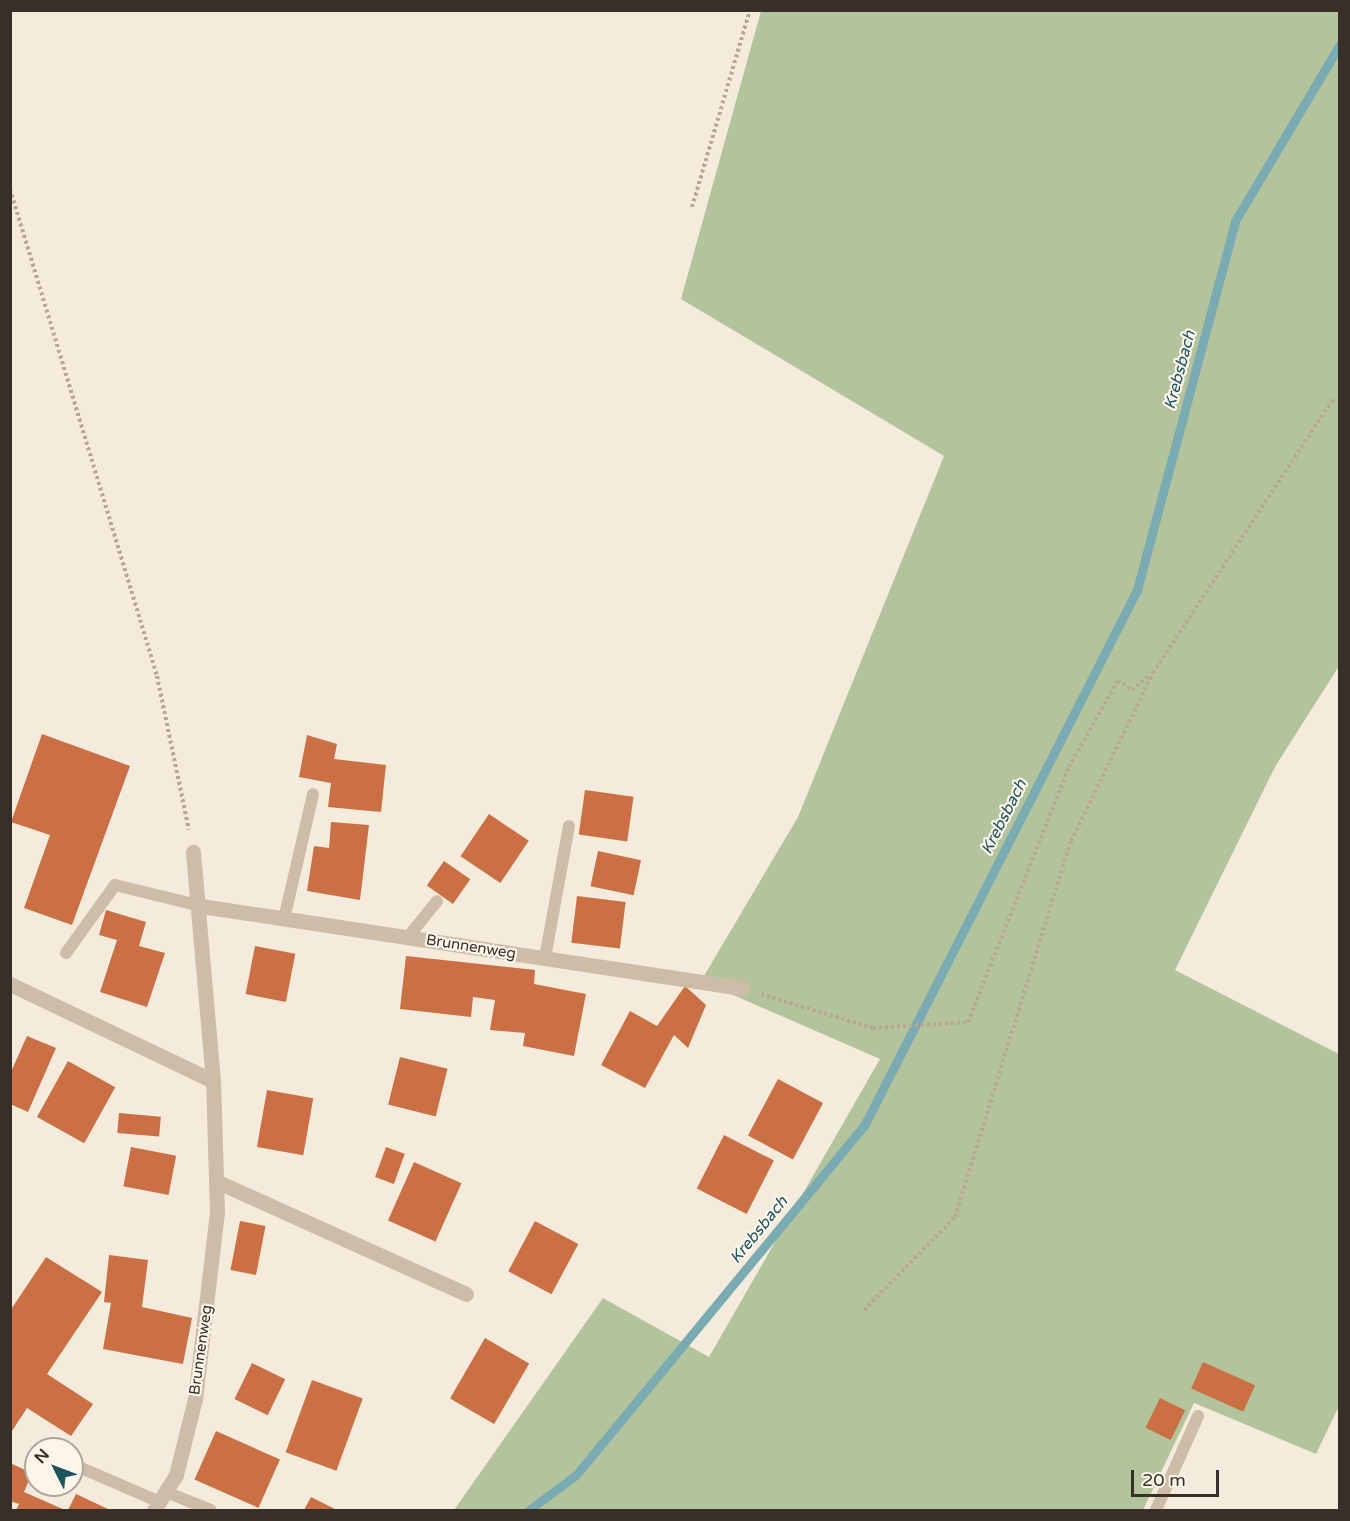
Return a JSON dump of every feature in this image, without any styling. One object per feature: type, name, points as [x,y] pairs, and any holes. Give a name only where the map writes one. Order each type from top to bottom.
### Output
[{"type":"street","name":"Brunnenweg","points":[[160,1501],[176,1475],[195,1399],[212,1281],[218,1182],[201,906],[193,852]]},
{"type":"street","name":"Brunnenweg","points":[[201,906],[742,988]]},
{"type":"street","points":[[10,984],[213,1081]]},
{"type":"street","points":[[218,1182],[466,1294]]},
{"type":"lane","points":[[284,919],[313,794]]},
{"type":"lane","points":[[545,958],[569,826]]},
{"type":"lane","points":[[66,953],[115,885],[201,906]]},
{"type":"lane","points":[[408,937],[437,901]]},
{"type":"lane","points":[[1156,1510],[1198,1416]]},
{"type":"lane","points":[[84,1469],[160,1501],[211,1510]]},
{"type":"path","points":[[692,207],[750,10]]},
{"type":"path","points":[[10,189],[157,676],[193,852]]},
{"type":"path","points":[[864,1310],[955,1217],[1071,842],[1153,673],[1332,401],[1340,399]]},
{"type":"path","points":[[742,988],[873,1029],[968,1022],[1069,768],[1118,680],[1132,690],[1153,673]]},
{"type":"green space","points":[[761,11],[1339,11],[1339,666],[1275,767],[1175,970],[1339,1054],[1339,1406],[1316,1454],[1194,1403],[1143,1510],[454,1510],[603,1298],[709,1357],[880,1059],[701,981],[798,817],[944,456],[681,299]]},
{"type":"building","points":[[42,734],[130,766],[72,925],[24,908],[50,835],[11,822]]},
{"type":"building","points":[[307,735],[337,744],[334,759],[386,765],[381,812],[328,807],[331,783],[299,777]]},
{"type":"building","points":[[585,790],[634,797],[627,841],[579,835]]},
{"type":"building","points":[[489,814],[529,841],[500,883],[460,856]]},
{"type":"building","points":[[331,822],[369,825],[360,900],[307,891],[314,846],[329,848]]},
{"type":"building","points":[[598,851],[641,860],[634,895],[591,886]]},
{"type":"building","points":[[444,861],[470,879],[453,904],[427,886]]},
{"type":"building","points":[[577,896],[626,902],[620,949],[571,943]]},
{"type":"building","points":[[106,910],[146,922],[139,946],[165,953],[147,1007],[100,992],[117,940],[99,935]]},
{"type":"building","points":[[255,946],[295,954],[286,1002],[246,994]]},
{"type":"building","points":[[406,956],[535,970],[534,984],[586,994],[574,1056],[523,1046],[525,1033],[490,1030],[495,1000],[473,997],[471,1017],[400,1009]]},
{"type":"building","points":[[685,986],[706,1005],[688,1048],[674,1035],[645,1088],[601,1065],[630,1011],[657,1026]]},
{"type":"building","points":[[27,1036],[56,1048],[28,1112],[10,1104],[10,1074]]},
{"type":"building","points":[[400,1057],[448,1069],[436,1116],[388,1105]]},
{"type":"building","points":[[68,1061],[115,1087],[84,1143],[37,1117]]},
{"type":"building","points":[[778,1079],[823,1103],[793,1159],[748,1136]]},
{"type":"building","points":[[267,1090],[313,1098],[303,1155],[257,1147]]},
{"type":"building","points":[[119,1113],[161,1117],[159,1137],[117,1133]]},
{"type":"building","points":[[724,1135],[774,1160],[747,1214],[697,1188]]},
{"type":"building","points":[[131,1147],[176,1156],[169,1195],[123,1186]]},
{"type":"building","points":[[386,1147],[405,1154],[394,1184],[375,1177]]},
{"type":"building","points":[[414,1162],[462,1183],[435,1242],[388,1220]]},
{"type":"building","points":[[240,1221],[266,1226],[256,1275],[230,1270]]},
{"type":"building","points":[[535,1221],[578,1244],[552,1294],[508,1271]]},
{"type":"building","points":[[109,1255],[148,1260],[142,1307],[192,1318],[183,1364],[103,1349],[111,1303],[104,1302]]},
{"type":"building","points":[[46,1257],[102,1292],[47,1374],[93,1404],[71,1436],[27,1408],[10,1434],[10,1311]]},
{"type":"building","points":[[485,1338],[529,1364],[494,1424],[450,1399]]},
{"type":"building","points":[[1203,1362],[1255,1385],[1243,1412],[1191,1388]]},
{"type":"building","points":[[252,1363],[285,1379],[268,1415],[234,1399]]},
{"type":"building","points":[[312,1380],[363,1398],[336,1471],[286,1452]]},
{"type":"building","points":[[1160,1398],[1185,1410],[1171,1440],[1146,1428]]},
{"type":"building","points":[[216,1431],[280,1459],[258,1508],[194,1479]]},
{"type":"building","points":[[10,1463],[24,1469],[24,1497],[35,1497],[65,1510],[16,1510],[19,1504],[10,1501]]},
{"type":"building","points":[[74,1497],[82,1497],[110,1510],[68,1510]]},
{"type":"building","points":[[311,1497],[337,1510],[304,1510]]},
{"type":"waterway","name":"Krebsbach","points":[[529,1510],[576,1475],[864,1126],[1137,590],[1235,221],[1340,44]]}]
